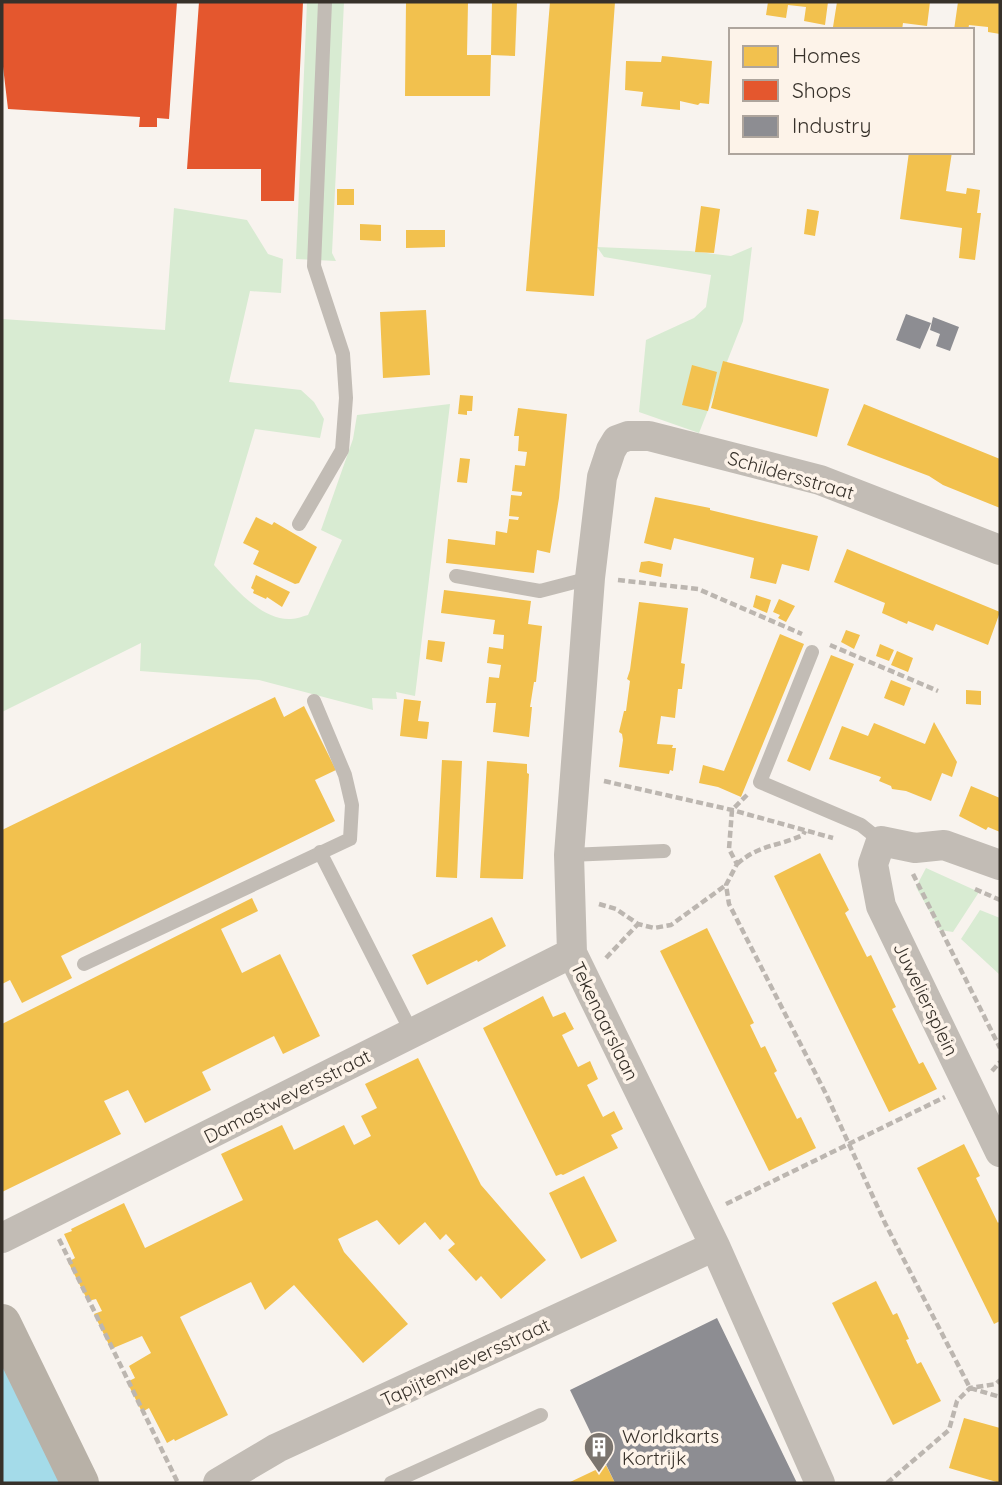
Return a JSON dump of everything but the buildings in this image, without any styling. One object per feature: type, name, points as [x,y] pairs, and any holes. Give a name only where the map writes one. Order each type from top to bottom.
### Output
[{"type":"street","name":"Schildersstraat","points":[[617,440],[628,436],[649,436],[820,480],[1000,550]]},
{"type":"street","name":"Tekenaarslaan","points":[[617,440],[602,477],[590,578],[569,855],[570,901],[577,963],[715,1246],[820,1483]]},
{"type":"street","points":[[879,845],[915,848],[944,845],[1000,865]]},
{"type":"street","name":"Juweliersplein","points":[[879,845],[873,864],[881,906],[1000,1152]]},
{"type":"street","name":"Damastweversstraat","points":[[2,1238],[412,1033],[577,963]]},
{"type":"street","name":"Tapijtenweversstraat","points":[[218,1483],[277,1448],[715,1246]]},
{"type":"street","points":[[2,1324],[80,1483]]},
{"type":"lane","points":[[299,524],[342,450],[346,397],[343,354],[314,266],[325,2]]},
{"type":"lane","points":[[456,576],[540,591],[590,578]]},
{"type":"lane","points":[[812,652],[760,782],[861,825],[879,845]]},
{"type":"lane","points":[[85,964],[350,839],[352,805],[345,775],[314,701]]},
{"type":"lane","points":[[569,855],[664,851]]},
{"type":"lane","points":[[320,852],[412,1033]]},
{"type":"lane","points":[[391,1483],[541,1415]]},
{"type":"path","points":[[590,578],[698,589],[806,635]]},
{"type":"path","points":[[826,643],[938,691]]},
{"type":"path","points":[[575,779],[595,779],[732,810],[844,841],[851,839],[879,845]]},
{"type":"path","points":[[737,864],[729,849],[732,810],[760,782]]},
{"type":"path","points":[[570,901],[596,903],[616,909],[638,924],[654,928],[671,925],[726,885],[737,864],[750,852],[788,842],[803,835],[805,831]]},
{"type":"path","points":[[912,874],[1000,1048]]},
{"type":"path","points":[[726,885],[729,904],[827,1096],[886,1223],[970,1388],[1000,1397]]},
{"type":"path","points":[[577,963],[607,958],[638,924]]},
{"type":"path","points":[[701,1217],[968,1086]]},
{"type":"path","points":[[48,1215],[178,1483]]},
{"type":"path","points":[[887,1483],[949,1430],[957,1401],[970,1388],[996,1384],[1000,1380]]},
{"type":"green space","points":[[307,2],[344,2],[332,253],[336,261],[296,259]]},
{"type":"green space","points":[[174,208],[247,220],[268,254],[283,259],[281,293],[250,291],[229,382],[301,390],[314,402],[324,419],[320,438],[255,429],[214,565],[258,608],[280,618],[293,619],[308,615],[342,540],[321,530],[353,439],[357,415],[450,404],[415,696],[396,692],[397,699],[372,698],[373,710],[259,680],[140,671],[141,643],[2,712],[2,319],[165,330]]},
{"type":"green space","points":[[597,247],[690,251],[731,256],[752,247],[743,321],[699,433],[639,412],[646,340],[694,318],[706,307],[711,275],[604,257]]},
{"type":"green space","points":[[926,868],[979,892],[953,932],[940,930],[916,887]]},
{"type":"green space","points":[[980,910],[1000,918],[1000,975],[961,939]]},
{"type":"water","points":[[2,1363],[61,1483],[2,1483]]},
{"type":"place","name":"Worldkarts Kortrijk","points":[[599,1474]]}]
